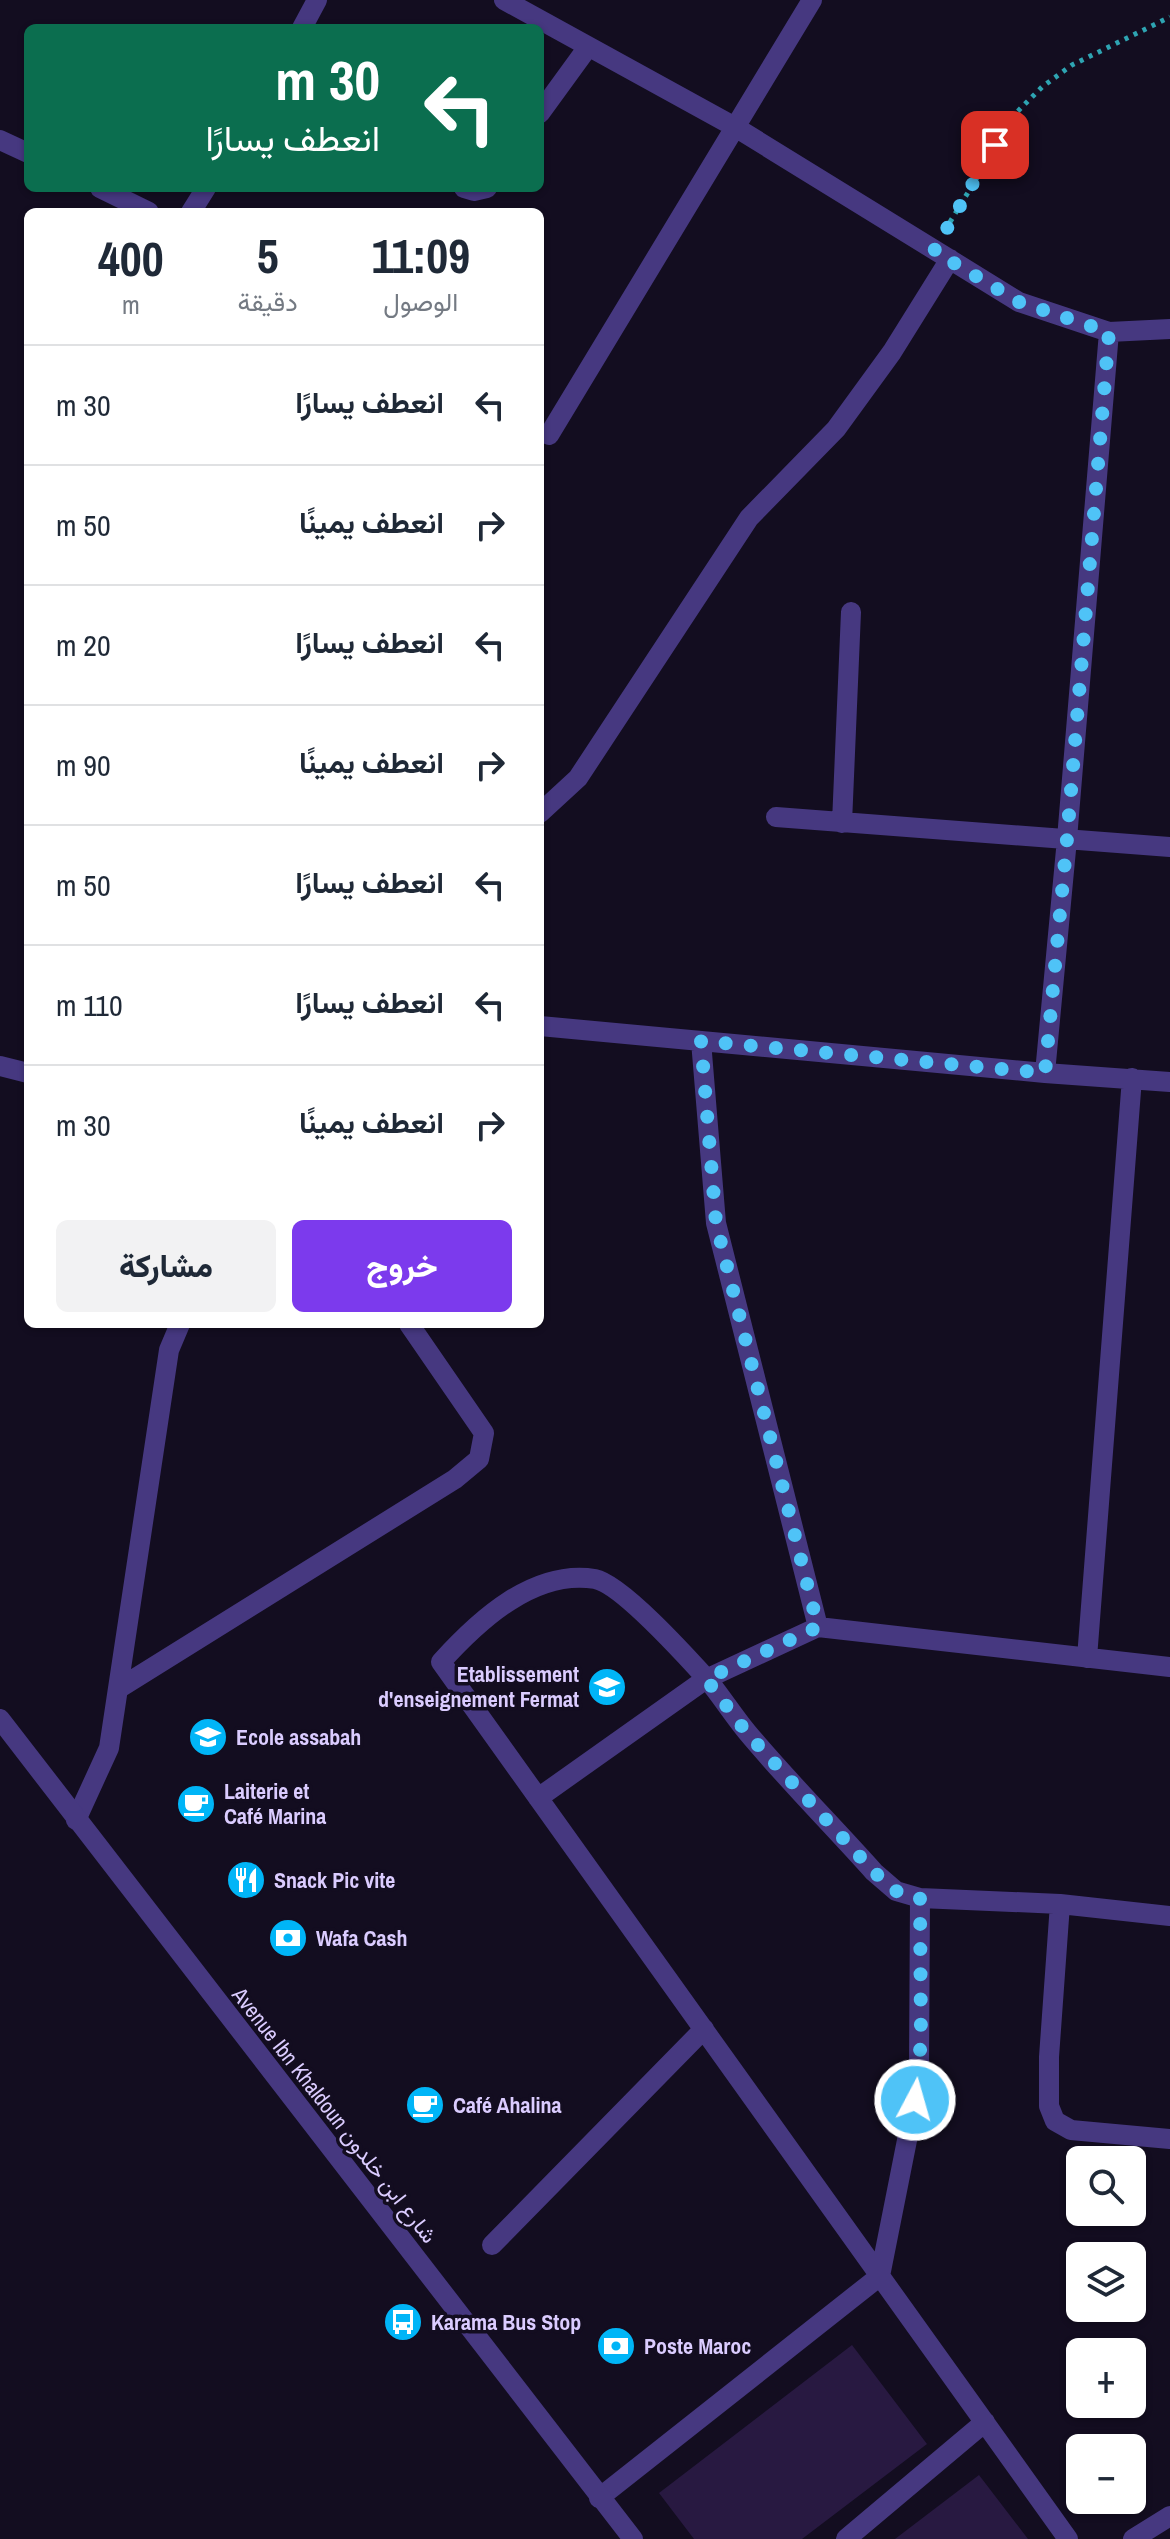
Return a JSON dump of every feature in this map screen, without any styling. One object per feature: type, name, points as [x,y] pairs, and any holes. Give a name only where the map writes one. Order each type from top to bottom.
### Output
[{"type":"street","points":[[504,0],[735,127],[1019,302],[1109,332],[1170,329]]},
{"type":"street","points":[[549,435],[812,0]]},
{"type":"street","points":[[303,24],[311,2]]},
{"type":"street","points":[[544,108],[588,47]]},
{"type":"street","points":[[0,140],[24,151]]},
{"type":"street","points":[[108,192],[141,208]]},
{"type":"street","points":[[544,809],[578,778],[749,518],[836,429],[892,352],[950,259]]},
{"type":"street","points":[[1045,1073],[1109,332]]},
{"type":"street","points":[[842,823],[851,612]]},
{"type":"street","points":[[776,817],[1170,847]]},
{"type":"street","points":[[544,1026],[1170,1082]]},
{"type":"street","points":[[701,1041],[716,1223],[818,1627]]},
{"type":"street","points":[[0,1066],[24,1072]]},
{"type":"street","points":[[1087,1658],[1132,1078]]},
{"type":"street","points":[[76,1820],[109,1748],[169,1350],[178,1328]]},
{"type":"street","points":[[118,1689],[455,1479],[479,1459],[484,1433],[412,1328]]},
{"type":"street","points":[[1068,2539],[441,1662],[504,1605],[542,1583],[577,1577],[599,1579],[625,1595],[706,1679],[747,1733],[874,1872],[896,1891],[920,1898],[1060,1904],[1170,1916]]},
{"type":"street","points":[[538,1798],[706,1679],[818,1627],[1170,1667]]},
{"type":"street","name":"Avenue Ibn Khaldoun شارع ابن خلدون","points":[[0,1719],[633,2539]]},
{"type":"street","points":[[599,2498],[880,2276],[919,2068],[920,1898]]},
{"type":"street","points":[[1060,1904],[1049,2057],[1049,2106],[1055,2121],[1071,2130],[1170,2139]]},
{"type":"street","points":[[492,2245],[704,2029]]},
{"type":"street","points":[[846,2539],[985,2422]]},
{"type":"street","points":[[1133,2539],[1170,2516]]},
{"type":"path","points":[[950,259],[1009,123],[1017,112],[1042,87],[1072,65],[1170,17]]},
{"type":"building","points":[[852,2345],[927,2444],[802,2539],[694,2539],[659,2493]]},
{"type":"building","points":[[979,2475],[1028,2539],[895,2539]]},
{"type":"place","name":"Etablissement d'enseignement Fermat","points":[[607,1687]]},
{"type":"place","name":"Ecole assabah","points":[[208,1737]]},
{"type":"place","name":"Laiterie et Café Marina","points":[[196,1804]]},
{"type":"place","name":"Snack Pic vite","points":[[246,1880]]},
{"type":"place","name":"Wafa Cash","points":[[288,1938]]},
{"type":"place","name":"Café Ahalina","points":[[425,2105]]},
{"type":"place","name":"Karama Bus Stop","points":[[403,2322]]},
{"type":"place","name":"Poste Maroc","points":[[616,2346]]},
{"type":"route","points":[[915,2100],[921,2041],[920,1898],[896,1891],[874,1872],[747,1733],[706,1679],[818,1627],[716,1223],[701,1041],[1045,1073],[1109,332],[1019,302],[934,251],[995,145]]}]
